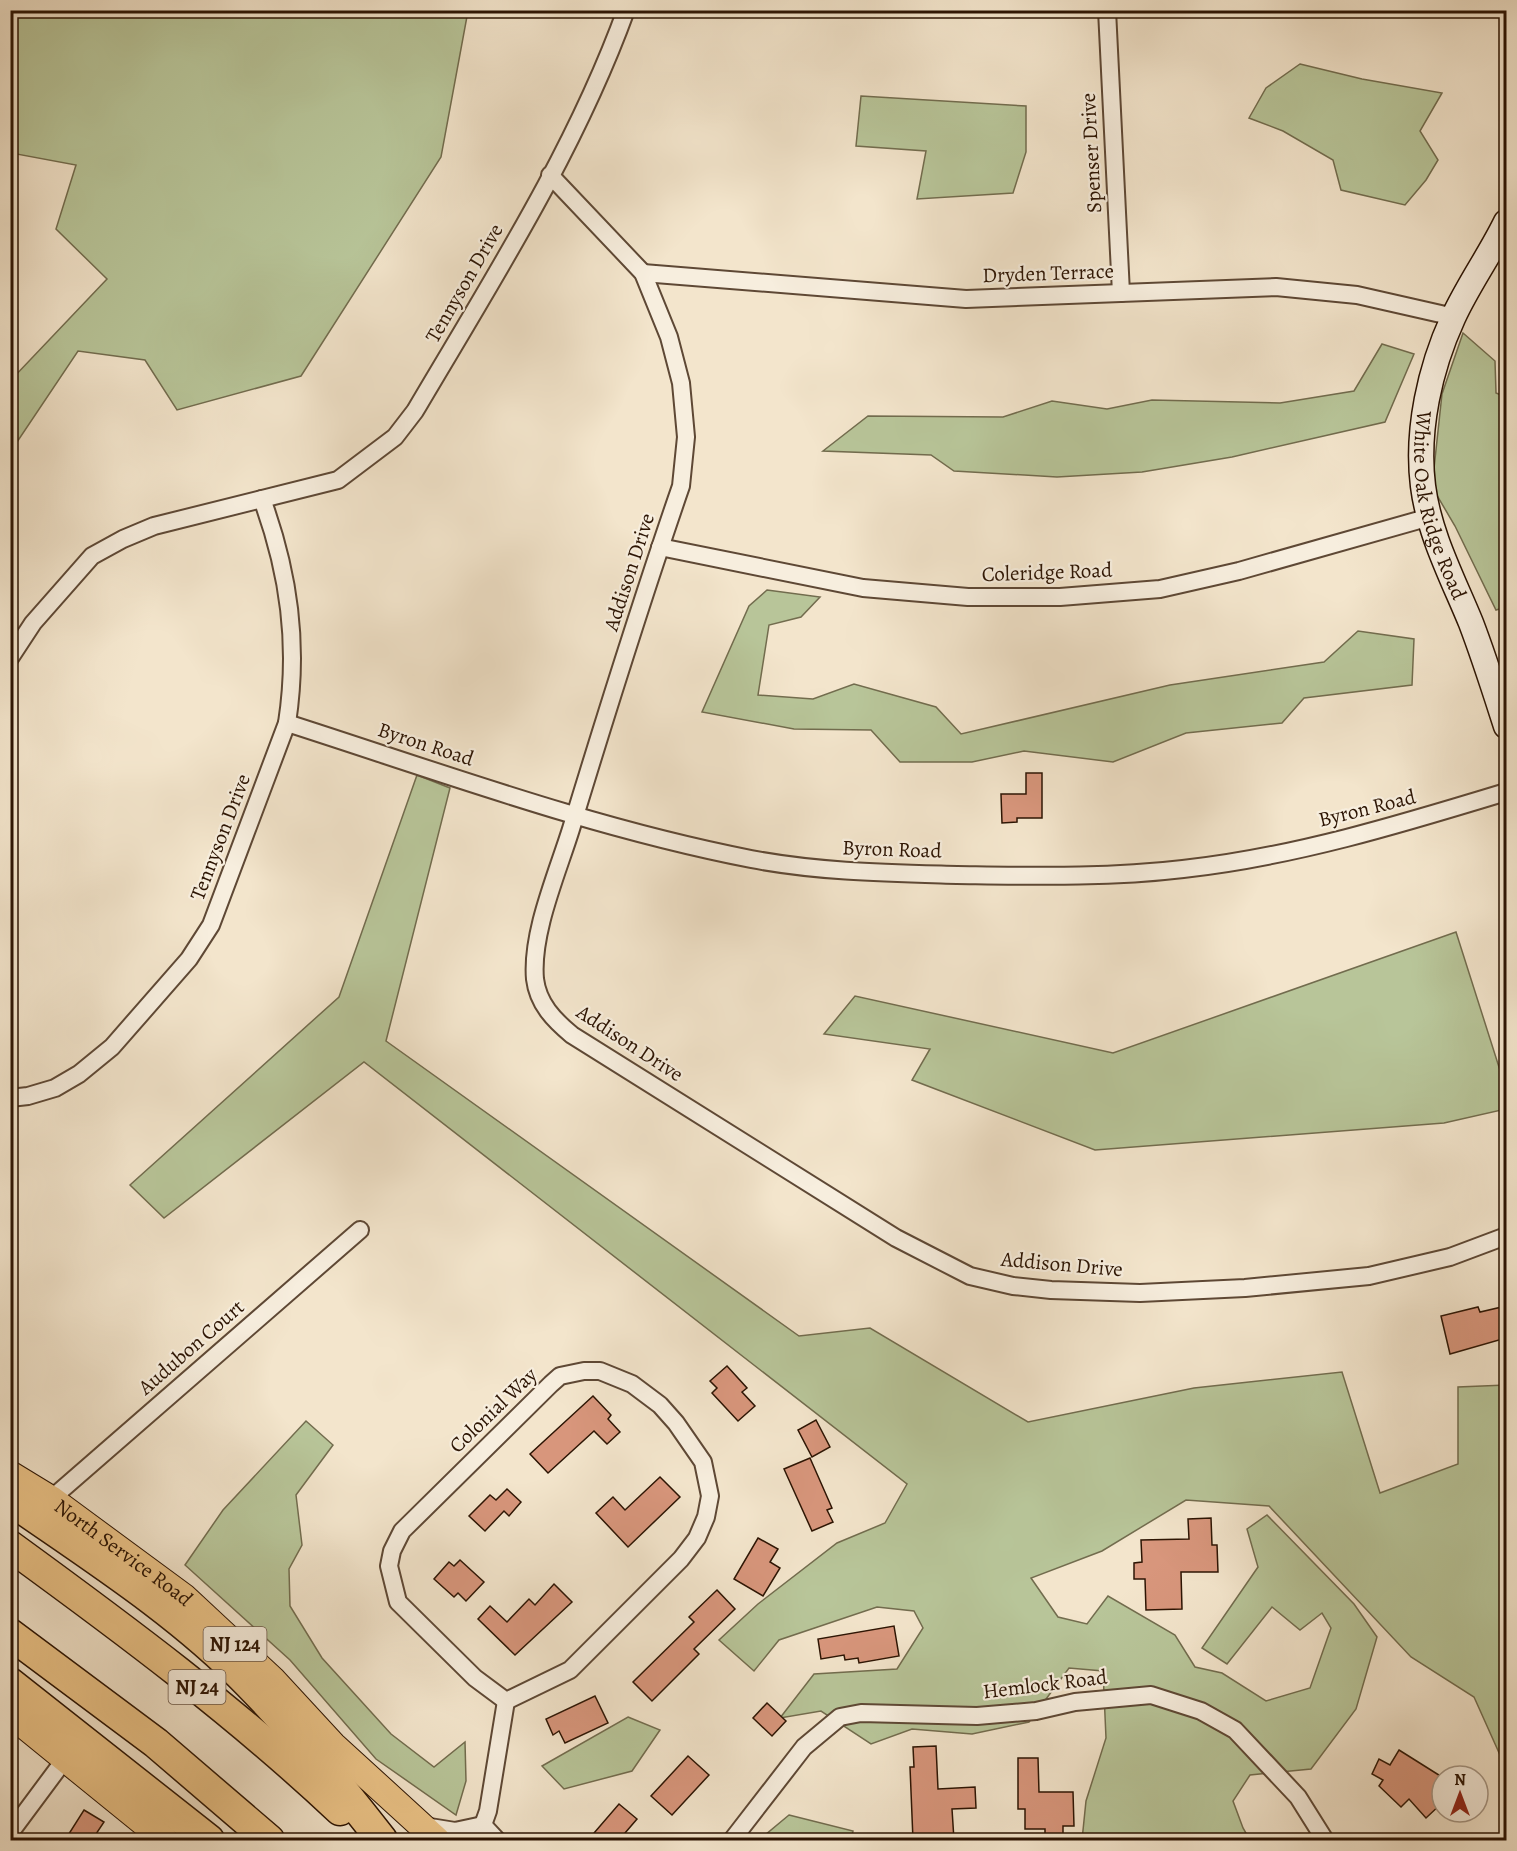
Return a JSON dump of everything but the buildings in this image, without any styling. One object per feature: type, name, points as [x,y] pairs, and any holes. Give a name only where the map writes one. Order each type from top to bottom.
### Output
[{"type":"highway","points":[[10,1500],[157,1603],[248,1682],[326,1768],[382,1840]]},
{"type":"highway","name":"NJ 24","points":[[10,1546],[109,1618],[201,1690],[314,1785],[373,1840]]},
{"type":"highway","points":[[10,1634],[156,1743],[269,1840]]},
{"type":"highway","points":[[10,1683],[209,1840]]},
{"type":"main road","name":"North Service Road","points":[[10,1474],[51,1499],[184,1597],[273,1680],[333,1745],[430,1833]]},
{"type":"main road","points":[[10,1714],[165,1840]]},
{"type":"street","name":"Tennyson Drive","points":[[10,658],[33,623],[92,556],[123,539],[154,526],[338,480],[395,436],[415,411],[534,207],[596,82],[626,10]]},
{"type":"street","name":"Spenser Drive","points":[[1107,10],[1121,293]]},
{"type":"street","name":"Addison Drive","points":[[550,175],[643,273],[669,337],[681,383],[686,437],[681,486],[575,815],[535,954],[536,981],[542,1001],[552,1018],[582,1041],[896,1238],[970,1276],[1013,1286],[1051,1290],[1140,1293],[1245,1288],[1369,1276],[1450,1257],[1506,1236]]},
{"type":"street","name":"White Oak Ridge Road","points":[[1505,229],[1454,317],[1431,381],[1425,412],[1423,486],[1430,518],[1472,627],[1506,726]]},
{"type":"street","name":"Dryden Terrace","points":[[643,273],[966,299],[1230,287],[1317,290],[1357,295],[1454,317]]},
{"type":"street","name":"Tennyson Drive","points":[[10,1098],[28,1096],[55,1088],[78,1074],[112,1047],[189,959],[211,925],[287,723],[293,660],[292,620],[278,541],[262,499]]},
{"type":"street","name":"Coleridge Road","points":[[660,547],[863,588],[968,597],[1060,597],[1160,589],[1239,571],[1430,518]]},
{"type":"street","name":"Byron Road","points":[[287,723],[605,825],[753,859],[838,870],[1043,876],[1183,870],[1262,856],[1400,825],[1506,792]]},
{"type":"street","name":"Audubon Court","points":[[51,1499],[360,1230]]},
{"type":"street","name":"Colonial Way","points":[[584,1371],[600,1371],[616,1376],[660,1405],[692,1442],[703,1462],[709,1480],[710,1496],[706,1517],[697,1538],[681,1559],[570,1670],[506,1701],[475,1678],[398,1602],[389,1566],[392,1551],[402,1530],[560,1377],[584,1371]]},
{"type":"street","name":"Hemlock Road","points":[[732,1840],[804,1747],[840,1717],[861,1713],[976,1716],[1036,1711],[1075,1702],[1151,1695],[1201,1711],[1235,1730],[1298,1797],[1325,1840]]},
{"type":"street","points":[[483,1825],[488,1811],[506,1701]]},
{"type":"street","points":[[10,1833],[65,1759]]},
{"type":"street","points":[[430,1833],[483,1825]]},
{"type":"street","points":[[483,1825],[497,1840]]},
{"type":"green space","points":[[11,10],[468,11],[441,157],[301,376],[177,410],[145,360],[78,351],[11,451],[11,380],[107,279],[56,229],[76,165],[11,153]]},
{"type":"green space","points":[[1300,64],[1362,79],[1442,93],[1420,131],[1438,160],[1426,180],[1405,205],[1341,190],[1333,160],[1283,131],[1249,118],[1266,88]]},
{"type":"green space","points":[[861,96],[1026,106],[1026,152],[1013,193],[917,199],[926,151],[856,146]]},
{"type":"green space","points":[[1463,333],[1495,361],[1496,393],[1506,397],[1506,607],[1496,610],[1455,526],[1432,487],[1442,394]]},
{"type":"green space","points":[[1382,344],[1414,354],[1385,422],[1232,457],[1142,472],[1057,477],[954,471],[931,455],[823,451],[868,416],[1003,417],[1052,401],[1107,409],[1152,400],[1280,403],[1354,391]]},
{"type":"green space","points":[[767,590],[820,597],[801,617],[769,625],[758,695],[813,699],[854,684],[936,707],[961,734],[1170,685],[1324,662],[1358,631],[1414,639],[1412,685],[1304,698],[1282,723],[1186,733],[1113,762],[1024,751],[972,762],[900,762],[871,730],[794,729],[702,712],[749,606]]},
{"type":"green space","points":[[417,775],[450,788],[386,1041],[799,1336],[870,1328],[1028,1422],[1194,1388],[1342,1372],[1380,1493],[1458,1464],[1458,1387],[1506,1385],[1506,1757],[1500,1755],[1474,1697],[1411,1657],[1269,1506],[1186,1500],[1102,1551],[1031,1578],[1058,1617],[1087,1624],[1108,1596],[1175,1635],[1195,1667],[1222,1673],[1266,1701],[1310,1688],[1331,1628],[1322,1613],[1300,1630],[1272,1607],[1227,1664],[1202,1648],[1258,1567],[1247,1529],[1267,1515],[1354,1604],[1377,1637],[1356,1709],[1311,1769],[1250,1775],[1233,1801],[1250,1840],[1082,1840],[1086,1801],[1106,1738],[1103,1671],[1069,1668],[1029,1722],[972,1734],[912,1729],[871,1744],[821,1711],[780,1718],[814,1674],[897,1669],[923,1628],[914,1611],[877,1607],[779,1640],[754,1671],[719,1640],[758,1604],[837,1543],[885,1523],[907,1484],[364,1062],[164,1218],[130,1185],[339,997]]},
{"type":"green space","points":[[1456,932],[1506,1089],[1506,1109],[1444,1123],[1095,1150],[912,1080],[930,1049],[824,1034],[855,996],[1113,1053]]},
{"type":"green space","points":[[306,1421],[333,1445],[296,1495],[302,1545],[289,1569],[290,1606],[322,1658],[391,1734],[434,1767],[465,1742],[466,1781],[456,1815],[376,1759],[290,1660],[185,1565],[223,1510]]},
{"type":"green space","points":[[628,1717],[660,1730],[632,1771],[564,1789],[542,1766]]},
{"type":"green space","points":[[789,1815],[853,1831],[851,1840],[759,1840]]}]
